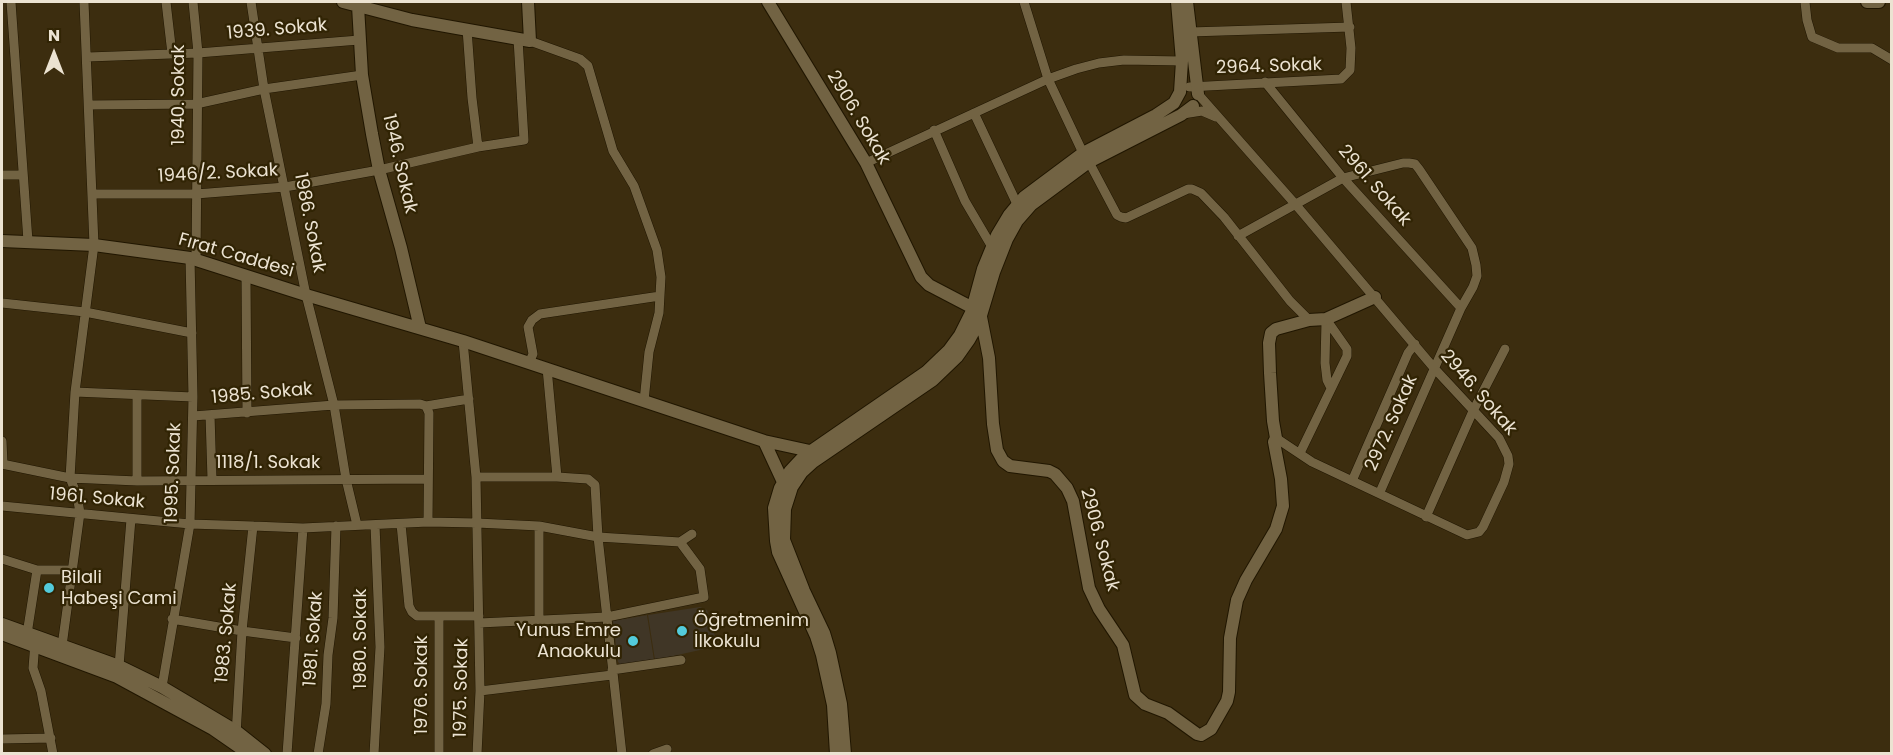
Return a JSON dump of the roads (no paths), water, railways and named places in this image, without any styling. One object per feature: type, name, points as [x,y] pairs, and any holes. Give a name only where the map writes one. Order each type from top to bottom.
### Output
[{"type":"street","points":[[11,2],[28,241]]},
{"type":"street","points":[[62,646],[80,513],[77,495],[70,478],[75,392],[94,245],[84,2]]},
{"type":"street","points":[[166,2],[172,54]]},
{"type":"street","name":"1940. Sokak","points":[[193,2],[198,53],[193,259]]},
{"type":"street","name":"1986. Sokak","points":[[251,2],[264,89],[306,295],[334,405],[346,479],[357,525]]},
{"type":"street","points":[[343,2],[412,20],[524,40],[584,62],[589,69],[613,151],[634,186],[657,250],[660,270],[659,313],[649,352],[644,401]]},
{"type":"street","points":[[524,40],[528,2]]},
{"type":"street","name":"2906. Sokak","points":[[768,2],[866,163],[921,278],[929,285],[977,312],[989,357],[993,424],[998,454],[1010,466],[1049,471],[1055,474],[1067,488],[1073,501],[1089,588],[1123,645],[1135,695],[1145,704],[1168,713],[1197,734],[1201,735],[1211,729],[1227,701],[1230,679],[1230,638],[1237,600],[1276,529],[1283,506],[1274,442],[1276,438],[1269,343],[1271,333],[1309,320],[1326,319],[1375,297]]},
{"type":"street","points":[[1024,2],[1048,79],[1086,158],[1119,216],[1126,218],[1184,190],[1192,189],[1201,193],[1224,217],[1290,301],[1309,320]]},
{"type":"street","points":[[1177,2],[1182,61],[1193,96],[1218,118]]},
{"type":"street","points":[[836,753],[834,715],[822,656],[816,636],[795,594],[776,541],[774,508],[783,482],[797,463],[816,453],[930,376],[977,312],[999,256],[1016,223],[1038,199],[1086,158],[1181,115],[1193,96],[1187,2]]},
{"type":"street","name":"2964. Sokak","points":[[1193,96],[1265,82],[1336,81],[1341,79],[1350,69],[1350,27],[1346,2]]},
{"type":"street","points":[[1805,2],[1812,37],[1838,48],[1872,48],[1892,60]]},
{"type":"street","points":[[1867,2],[1879,2]]},
{"type":"street","name":"1946. Sokak","points":[[358,6],[362,75],[379,170],[420,328]]},
{"type":"street","points":[[1190,32],[1350,27]]},
{"type":"street","points":[[467,29],[478,147]]},
{"type":"street","name":"1939. Sokak","points":[[88,57],[198,53],[359,40]]},
{"type":"street","name":"1946/2. Sokak","points":[[93,194],[196,194],[285,187],[379,170],[478,147],[524,140],[524,40]]},
{"type":"street","points":[[866,163],[1048,79],[1087,66],[1111,61],[1182,61]]},
{"type":"street","points":[[90,105],[196,104],[264,89],[362,75]]},
{"type":"street","name":"2961. Sokak","points":[[1265,82],[1343,178],[1461,308]]},
{"type":"street","points":[[977,312],[983,269],[1003,223],[1017,204],[1034,189],[1174,103],[1193,96]]},
{"type":"street","name":"2946. Sokak","points":[[1193,96],[1218,118],[1296,205],[1434,368],[1499,438],[1505,447],[1509,464],[1504,482],[1483,527],[1474,534],[1460,534],[1380,492],[1312,462],[1276,438]]},
{"type":"street","points":[[974,113],[1017,204]]},
{"type":"street","points":[[934,130],[965,201],[992,247]]},
{"type":"street","name":"2972. Sokak","points":[[1343,178],[1403,163],[1415,164],[1476,257],[1477,276],[1473,287],[1461,308],[1380,492]]},
{"type":"street","points":[[2,175],[23,176]]},
{"type":"street","points":[[1238,236],[1343,178]]},
{"type":"street","name":"Fırat Caddesi","points":[[2,241],[94,245],[193,259],[463,341],[764,441],[816,453]]},
{"type":"street","name":"1995. Sokak","points":[[162,687],[190,524],[193,259]]},
{"type":"street","points":[[246,276],[247,413]]},
{"type":"street","points":[[529,363],[532,354],[528,327],[532,320],[540,314],[660,296]]},
{"type":"street","points":[[2,303],[85,312],[192,333]]},
{"type":"street","points":[[1300,453],[1348,351],[1326,319]]},
{"type":"street","points":[[1326,319],[1325,363],[1327,380],[1331,388]]},
{"type":"street","name":"1975. Sokak","points":[[463,341],[476,477],[480,691],[477,753]]},
{"type":"street","points":[[1352,481],[1408,353],[1415,345]]},
{"type":"street","points":[[1426,517],[1473,411],[1505,349]]},
{"type":"street","points":[[546,368],[557,477]]},
{"type":"street","points":[[75,392],[193,398]]},
{"type":"street","points":[[137,395],[137,481]]},
{"type":"street","name":"1985. Sokak","points":[[193,416],[334,405],[420,404],[426,406],[469,399]]},
{"type":"street","points":[[426,406],[429,413],[428,522]]},
{"type":"street","points":[[210,415],[212,479]]},
{"type":"street","points":[[2,441],[2,464]]},
{"type":"street","points":[[764,441],[783,482]]},
{"type":"street","points":[[816,453],[790,493],[783,519],[784,540],[824,633],[830,653],[842,704],[845,753]]},
{"type":"street","name":"1118/1. Sokak","points":[[2,464],[70,478],[137,481],[428,479]]},
{"type":"street","points":[[476,477],[588,479],[595,485],[598,537],[622,753]]},
{"type":"street","name":"1961. Sokak","points":[[2,507],[190,524],[303,528],[428,522],[539,526],[598,537],[680,542]]},
{"type":"street","points":[[119,666],[131,519]]},
{"type":"street","points":[[402,524],[409,606],[417,616],[479,620],[607,618],[704,597],[700,569],[680,542],[692,534]]},
{"type":"street","name":"1980. Sokak","points":[[374,753],[380,647],[375,525]]},
{"type":"street","name":"1983. Sokak","points":[[236,737],[242,631],[253,526]]},
{"type":"street","name":"1981. Sokak","points":[[318,753],[326,704],[328,655],[333,618],[336,526]]},
{"type":"street","points":[[539,526],[539,620]]},
{"type":"street","points":[[288,753],[303,528]]},
{"type":"street","points":[[2,559],[37,570],[72,570]]},
{"type":"street","points":[[37,570],[32,639],[33,668],[41,692],[53,753]]},
{"type":"street","name":"1976. Sokak","points":[[439,616],[439,753]]},
{"type":"street","points":[[172,619],[296,638]]},
{"type":"street","points":[[2,624],[117,677],[265,753]]},
{"type":"street","points":[[2,634],[62,646],[119,666],[162,687],[236,737],[249,753]]},
{"type":"street","points":[[480,691],[681,660]]},
{"type":"street","points":[[2,739],[51,738]]},
{"type":"street","points":[[653,753],[667,749]]},
{"type":"place","name":"Bilali Habeşi Cami","points":[[49,588]]},
{"type":"place","name":"Öğretmenim İlkokulu","points":[[682,631]]},
{"type":"place","name":"Yunus Emre Anaokulu","points":[[633,641]]}]
